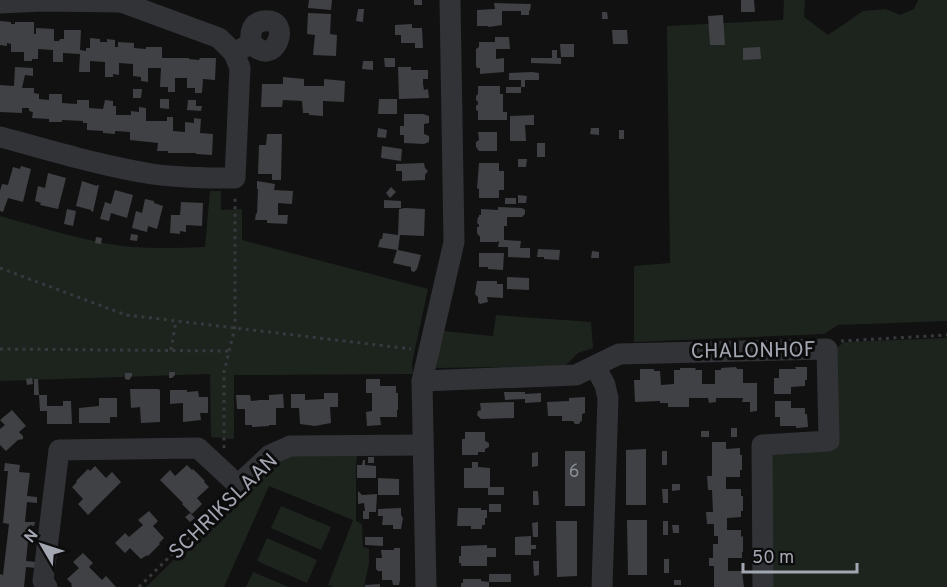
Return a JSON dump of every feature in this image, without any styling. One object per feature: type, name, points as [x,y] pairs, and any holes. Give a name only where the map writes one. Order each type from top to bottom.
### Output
[{"type":"street","points":[[426,587],[422,381],[454,242],[450,0]]},
{"type":"street","points":[[0,3],[121,1],[243,48],[235,178],[186,178],[151,174],[0,137]]},
{"type":"street","name":"CHALONHOF","points":[[422,381],[576,375],[619,354],[827,349],[830,441],[762,445],[763,587]]},
{"type":"street","points":[[595,366],[605,385],[608,398],[602,587]]},
{"type":"street","name":"SCHRIKSLAAN","points":[[238,485],[270,455],[290,446],[423,445]]},
{"type":"street","points":[[47,587],[43,581],[59,450],[198,448],[238,485]]},
{"type":"path","points":[[218,466],[224,456],[224,372],[235,327],[235,178]]},
{"type":"path","points":[[0,268],[126,315],[428,351]]},
{"type":"path","points":[[171,350],[176,321]]},
{"type":"path","points":[[827,349],[834,341],[947,335]]},
{"type":"path","points":[[0,349],[229,351]]},
{"type":"path","name":"SCHRIKSLAAN","points":[[139,587],[232,495],[238,485]]},
{"type":"shaded area","points":[[784,0],[805,0],[804,17],[828,35],[863,11],[886,9],[900,15],[914,9],[918,0],[947,0],[947,321],[838,325],[824,334],[634,342],[634,266],[670,263],[667,26],[783,20]]},
{"type":"shaded area","points":[[210,191],[221,191],[221,210],[242,209],[242,240],[428,289],[412,363],[413,374],[234,375],[234,439],[211,437],[210,374],[0,381],[0,216],[75,237],[122,246],[205,247]]},
{"type":"shaded area","points":[[496,315],[591,322],[593,348],[578,353],[565,366],[436,368],[443,331],[493,336]]},
{"type":"shaded area","points":[[947,338],[947,587],[769,587],[769,451],[833,448],[834,350],[844,342]]},
{"type":"shaded area","points":[[358,450],[356,521],[362,524],[363,547],[369,549],[369,563],[364,587],[328,585],[353,520],[269,486],[224,587],[146,587],[274,462],[296,452]]},
{"type":"shaded area","points":[[281,506],[331,527],[321,550],[271,528]]},
{"type":"shaded area","points":[[267,538],[317,560],[307,583],[257,561]]},
{"type":"shaded area","points":[[253,572],[289,587],[246,587]]},
{"type":"building","points":[[309,0],[332,0],[331,10],[308,8]]},
{"type":"building","points":[[414,0],[422,0],[422,5],[414,5]]},
{"type":"building","points":[[741,0],[754,0],[755,12],[741,12]]},
{"type":"building","points":[[494,3],[531,4],[529,15],[521,15],[521,11],[502,11],[502,25],[477,26],[477,10],[495,9]]},
{"type":"building","points":[[358,9],[364,9],[363,22],[356,21]]},
{"type":"building","points":[[602,12],[607,12],[608,19],[602,19]]},
{"type":"building","points":[[308,13],[331,14],[330,34],[337,35],[336,56],[313,55],[315,35],[307,34]]},
{"type":"building","points":[[723,15],[725,45],[710,45],[708,16]]},
{"type":"building","points":[[0,21],[11,22],[11,24],[34,22],[34,34],[36,34],[36,28],[54,29],[54,41],[64,39],[64,30],[81,30],[80,50],[86,51],[86,48],[90,48],[90,38],[100,39],[100,42],[107,42],[107,39],[115,40],[115,47],[118,47],[118,42],[134,43],[134,48],[162,47],[162,58],[199,60],[200,58],[216,58],[215,80],[203,79],[202,93],[195,93],[195,88],[187,88],[187,78],[175,78],[175,92],[168,92],[168,87],[160,87],[161,68],[148,68],[148,82],[141,81],[141,77],[133,76],[133,64],[119,63],[119,75],[113,74],[113,77],[105,77],[105,62],[90,61],[90,72],[79,72],[80,54],[63,53],[63,62],[53,62],[53,50],[38,49],[38,59],[24,61],[24,52],[11,52],[11,44],[0,45]]},
{"type":"building","points":[[412,24],[412,28],[422,28],[423,48],[415,48],[415,43],[401,43],[401,35],[395,35],[395,25]]},
{"type":"building","points":[[612,30],[627,30],[628,44],[613,44]]},
{"type":"building","points":[[495,37],[509,37],[510,49],[496,49],[496,59],[504,58],[504,72],[480,74],[480,68],[476,66],[476,49],[479,47],[479,42],[495,42]]},
{"type":"building","points":[[560,44],[574,44],[574,57],[561,57]]},
{"type":"building","points":[[760,47],[761,59],[743,60],[743,48]]},
{"type":"building","points":[[552,50],[557,50],[557,58],[561,58],[561,64],[531,63],[531,58],[552,58]]},
{"type":"building","points":[[384,58],[395,58],[395,67],[385,67]]},
{"type":"building","points":[[363,61],[373,61],[373,70],[362,69]]},
{"type":"building","points":[[15,67],[33,68],[33,76],[25,75],[22,88],[34,88],[34,93],[39,94],[39,99],[49,100],[49,94],[62,94],[62,103],[77,104],[77,100],[89,100],[89,108],[103,109],[105,100],[113,101],[113,106],[116,106],[116,115],[131,115],[131,111],[139,112],[139,107],[146,108],[146,121],[167,121],[167,117],[173,117],[173,131],[185,132],[185,122],[194,123],[194,118],[201,119],[200,133],[213,134],[212,155],[157,151],[158,143],[130,140],[130,132],[103,133],[103,131],[87,130],[87,123],[83,121],[49,122],[49,119],[32,118],[33,112],[29,111],[29,108],[22,108],[22,113],[0,112],[0,85],[14,86]]},
{"type":"building","points":[[398,67],[428,70],[428,79],[423,79],[423,84],[424,90],[428,89],[429,98],[399,99]]},
{"type":"building","points":[[509,73],[539,73],[539,80],[525,80],[525,87],[521,87],[521,80],[509,80]]},
{"type":"building","points":[[283,77],[304,79],[304,86],[324,86],[324,79],[345,81],[344,102],[323,101],[323,116],[303,113],[302,101],[283,100],[282,107],[261,107],[262,84],[283,84]]},
{"type":"building","points":[[478,86],[500,86],[500,94],[503,94],[503,112],[507,112],[507,120],[478,120],[476,96]]},
{"type":"building","points":[[506,87],[521,87],[521,93],[506,93]]},
{"type":"building","points":[[133,89],[142,89],[141,98],[133,98]]},
{"type":"building","points":[[160,99],[169,99],[169,109],[160,108]]},
{"type":"building","points":[[379,99],[397,99],[397,114],[378,114]]},
{"type":"building","points":[[188,100],[196,100],[196,106],[202,106],[201,111],[187,110]]},
{"type":"building","points":[[404,114],[429,116],[429,123],[424,124],[424,134],[429,136],[429,142],[404,143],[404,135],[400,135],[400,126],[404,126]]},
{"type":"building","points":[[534,115],[534,125],[525,125],[526,141],[510,141],[510,116]]},
{"type":"building","points":[[378,128],[387,130],[386,138],[377,137]]},
{"type":"building","points":[[591,128],[599,128],[599,135],[590,134]]},
{"type":"building","points":[[619,130],[624,130],[624,139],[619,139]]},
{"type":"building","points":[[478,132],[497,132],[497,151],[479,151],[476,147],[476,142],[479,140]]},
{"type":"building","points":[[267,134],[282,134],[281,180],[272,180],[272,174],[258,174],[259,145],[266,145]]},
{"type":"building","points":[[537,143],[545,143],[545,157],[537,157]]},
{"type":"building","points":[[382,146],[402,149],[401,161],[381,158]]},
{"type":"building","points":[[518,159],[527,159],[526,167],[518,167]]},
{"type":"building","points":[[424,163],[428,171],[425,180],[402,181],[402,171],[396,171],[396,164]]},
{"type":"building","points":[[479,163],[499,163],[499,171],[504,171],[504,190],[499,190],[499,198],[479,198],[477,188]]},
{"type":"building","points":[[21,166],[31,169],[23,202],[8,198],[3,212],[0,211],[2,184],[8,185],[13,167],[20,169]]},
{"type":"building","points":[[48,173],[66,178],[58,209],[40,205],[41,203],[35,201],[38,186],[45,188]]},
{"type":"building","points":[[82,181],[99,185],[93,212],[76,206]]},
{"type":"building","points":[[257,181],[275,184],[274,190],[293,191],[292,204],[278,203],[278,215],[288,215],[287,224],[255,220]]},
{"type":"building","points":[[391,187],[396,192],[390,198],[386,193]]},
{"type":"building","points":[[115,190],[133,195],[127,218],[111,213],[109,221],[100,219],[105,202],[111,204]]},
{"type":"building","points":[[518,195],[527,196],[526,203],[518,203]]},
{"type":"building","points":[[505,198],[516,198],[516,204],[505,204]]},
{"type":"building","points":[[145,199],[163,206],[157,229],[148,226],[147,232],[132,228],[136,211],[142,213]]},
{"type":"building","points":[[384,200],[401,201],[401,208],[384,208]]},
{"type":"building","points":[[181,202],[203,203],[202,226],[186,225],[186,232],[170,233],[171,215],[180,215]]},
{"type":"building","points":[[498,207],[525,210],[522,217],[507,217],[507,226],[504,226],[504,240],[521,241],[520,248],[530,248],[530,258],[508,257],[508,247],[498,247],[499,241],[480,242],[477,223],[481,209],[498,210]]},
{"type":"building","points":[[67,209],[76,211],[73,226],[64,224]]},
{"type":"building","points":[[399,209],[425,209],[424,236],[400,235],[398,250],[421,255],[414,272],[411,271],[411,267],[393,263],[397,250],[378,247],[383,233],[398,235]]},
{"type":"building","points":[[131,234],[138,235],[137,241],[130,240]]},
{"type":"building","points":[[96,237],[102,238],[101,244],[95,243]]},
{"type":"building","points":[[538,249],[560,250],[559,260],[537,257]]},
{"type":"building","points":[[592,251],[599,252],[599,258],[591,258]]},
{"type":"building","points":[[479,253],[504,253],[503,270],[479,267]]},
{"type":"building","points":[[507,277],[529,278],[529,290],[507,289]]},
{"type":"building","points":[[477,281],[497,281],[497,284],[503,284],[503,298],[487,297],[488,302],[480,304],[475,294]]},
{"type":"building","points":[[736,367],[743,369],[743,383],[757,383],[757,411],[750,412],[750,402],[742,402],[743,398],[716,398],[716,402],[709,403],[708,398],[689,398],[689,407],[668,407],[668,403],[660,403],[660,401],[635,402],[634,380],[640,380],[640,369],[660,371],[661,385],[674,384],[674,370],[696,368],[695,370],[702,370],[702,384],[715,384],[715,370]]},
{"type":"building","points":[[795,367],[807,367],[805,386],[791,387],[791,394],[774,394],[774,378],[779,378],[779,369],[796,369]]},
{"type":"building","points":[[169,372],[175,372],[172,378],[169,378]]},
{"type":"building","points":[[125,373],[132,373],[129,380],[125,379]]},
{"type":"building","points":[[32,378],[33,384],[27,385],[26,379]]},
{"type":"building","points":[[34,379],[38,379],[39,395],[34,395]]},
{"type":"building","points":[[366,379],[380,379],[380,386],[396,386],[397,417],[380,417],[381,425],[367,426],[366,412],[372,411],[372,393],[366,393]]},
{"type":"building","points":[[130,389],[160,390],[160,422],[141,423],[140,407],[131,408]]},
{"type":"building","points":[[170,390],[198,391],[199,397],[208,397],[208,413],[200,413],[201,420],[183,422],[183,403],[170,404]]},
{"type":"building","points":[[504,392],[541,393],[541,402],[525,403],[525,399],[505,400]]},
{"type":"building","points":[[324,393],[338,393],[338,407],[330,407],[331,423],[315,426],[300,424],[299,408],[291,408],[291,394],[305,394],[305,400],[324,399]]},
{"type":"building","points":[[283,394],[284,408],[276,408],[276,425],[252,427],[252,425],[245,425],[245,409],[237,409],[236,395],[250,395],[251,401],[269,400],[269,395]]},
{"type":"building","points":[[39,395],[47,395],[47,406],[63,406],[63,401],[71,401],[72,424],[47,424],[47,411],[40,411]]},
{"type":"building","points":[[585,397],[585,413],[582,414],[582,421],[579,424],[573,421],[562,421],[562,416],[548,416],[547,402],[569,401],[569,398]]},
{"type":"building","points":[[99,398],[117,398],[117,417],[110,417],[110,423],[79,423],[79,408],[99,406]]},
{"type":"building","points":[[775,401],[791,401],[791,408],[805,408],[808,427],[780,426],[780,417],[775,417]]},
{"type":"building","points":[[514,402],[514,418],[481,419],[477,415],[481,410],[480,403]]},
{"type":"building","points":[[12,410],[26,426],[19,432],[23,439],[18,440],[6,451],[0,445],[0,429],[5,425],[0,420]]},
{"type":"building","points":[[731,428],[737,428],[737,437],[731,437]]},
{"type":"building","points":[[701,431],[709,431],[709,437],[701,437]]},
{"type":"building","points":[[465,432],[485,432],[485,441],[489,443],[489,447],[485,449],[485,452],[478,452],[478,455],[462,455],[462,439],[465,439]]},
{"type":"building","points":[[712,442],[726,442],[726,449],[740,448],[740,455],[742,455],[740,477],[726,477],[726,489],[741,489],[741,496],[743,496],[741,517],[727,518],[727,530],[741,530],[741,537],[743,536],[742,558],[728,558],[728,571],[742,571],[744,587],[714,587],[714,566],[709,566],[709,558],[713,558],[713,544],[718,544],[718,536],[714,536],[714,524],[707,524],[706,512],[713,512],[712,490],[708,490],[707,476],[712,476]]},
{"type":"building","points":[[646,449],[646,505],[626,505],[626,450]]},
{"type":"building","points":[[565,451],[585,451],[585,506],[565,506]]},
{"type":"building","points":[[662,451],[667,451],[667,465],[662,465]]},
{"type":"building","points":[[538,452],[538,466],[532,467],[532,453]]},
{"type":"building","points":[[368,457],[374,457],[374,463],[368,463]]},
{"type":"building","points":[[365,460],[365,465],[376,466],[376,478],[357,478],[357,465],[362,465]]},
{"type":"building","points":[[472,462],[478,462],[478,467],[490,468],[490,487],[504,487],[504,495],[488,495],[488,488],[464,488],[464,468],[472,468]]},
{"type":"building","points":[[5,463],[20,465],[19,472],[30,473],[27,496],[37,497],[37,503],[27,502],[25,522],[35,522],[34,526],[30,525],[29,535],[39,536],[38,542],[28,541],[26,561],[36,562],[36,568],[26,567],[24,587],[0,587],[0,574],[3,575],[9,524],[3,523],[8,471],[4,471]]},
{"type":"building","points":[[187,465],[209,487],[197,498],[202,504],[192,514],[160,480],[170,470],[175,476]]},
{"type":"building","points":[[95,466],[106,478],[112,472],[121,482],[88,515],[78,504],[83,499],[72,487],[88,469],[90,471]]},
{"type":"building","points":[[378,478],[399,479],[399,495],[378,495]]},
{"type":"building","points":[[672,484],[680,484],[680,490],[672,491]]},
{"type":"building","points":[[662,489],[668,489],[668,503],[663,503]]},
{"type":"building","points":[[358,491],[362,495],[377,494],[376,512],[369,512],[369,519],[363,519],[364,503],[358,504]]},
{"type":"building","points":[[533,491],[538,491],[539,505],[533,505]]},
{"type":"building","points":[[489,504],[501,504],[501,512],[489,512]]},
{"type":"building","points":[[401,508],[403,518],[401,529],[393,529],[393,525],[382,525],[383,516],[378,516],[378,509]]},
{"type":"building","points":[[458,508],[487,510],[485,525],[482,525],[482,529],[457,526]]},
{"type":"building","points":[[149,511],[158,521],[153,526],[164,538],[148,556],[141,559],[130,548],[125,553],[115,543],[125,533],[129,537],[143,525],[138,520]]},
{"type":"building","points":[[190,513],[195,518],[190,522],[185,517]]},
{"type":"building","points":[[627,520],[647,520],[647,575],[628,575]]},
{"type":"building","points":[[556,521],[577,521],[577,576],[557,577]]},
{"type":"building","points":[[663,521],[668,521],[668,535],[663,535]]},
{"type":"building","points":[[538,522],[538,537],[533,537],[532,523]]},
{"type":"building","points":[[672,525],[679,525],[679,533],[673,533]]},
{"type":"building","points":[[531,536],[531,545],[536,545],[536,549],[531,549],[531,555],[515,555],[515,537]]},
{"type":"building","points":[[365,537],[383,537],[383,546],[365,545]]},
{"type":"building","points":[[487,545],[487,548],[496,548],[496,557],[487,557],[487,566],[461,566],[459,556],[461,556],[461,546]]},
{"type":"building","points":[[394,548],[400,548],[399,585],[393,585],[392,580],[382,580],[382,571],[376,569],[376,558],[382,558],[381,550],[394,550]]},
{"type":"building","points":[[83,553],[93,563],[89,567],[102,580],[106,576],[116,587],[72,587],[67,579],[79,568],[73,562]]},
{"type":"building","points":[[664,559],[669,559],[669,573],[664,573]]},
{"type":"building","points":[[533,561],[539,561],[539,575],[534,576]]},
{"type":"building","points":[[489,574],[511,574],[511,582],[489,582]]},
{"type":"building","points":[[463,579],[481,579],[481,581],[489,582],[489,587],[461,587]]},
{"type":"building","points":[[674,580],[681,580],[681,585],[674,585]]},
{"type":"building","points":[[380,584],[380,587],[365,587],[365,585]]}]
